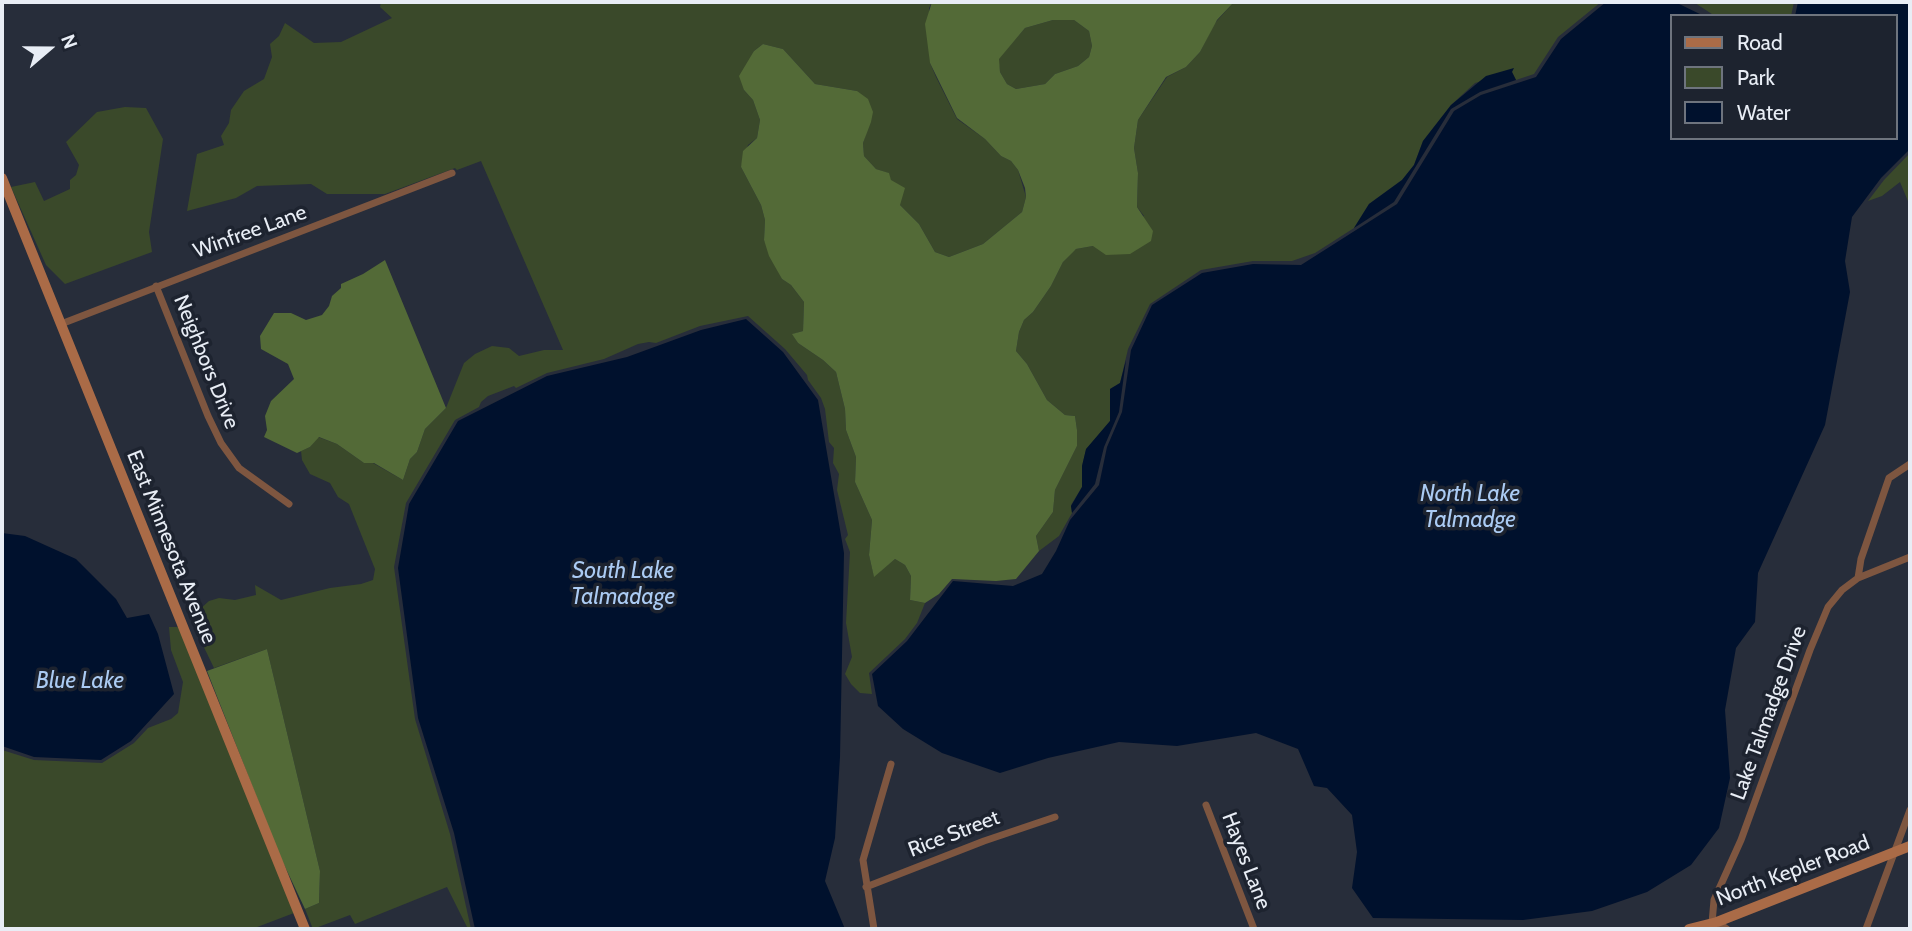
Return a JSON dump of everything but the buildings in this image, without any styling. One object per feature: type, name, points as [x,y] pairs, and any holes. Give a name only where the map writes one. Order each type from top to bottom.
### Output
[{"type":"street","name":"Winfree Lane","points":[[61,324],[452,173]]},
{"type":"street","name":"East Minnesota Avenue","points":[[2,178],[305,929]]},
{"type":"street","name":"Neighbors Drive","points":[[156,286],[221,443],[239,468],[289,504]]},
{"type":"street","points":[[1858,578],[1861,558],[1889,478],[1910,464]]},
{"type":"street","name":"Lake Talmadge Drive","points":[[1714,923],[1714,900],[1741,840],[1828,607],[1842,590],[1858,578],[1910,557]]},
{"type":"street","points":[[874,929],[863,860],[891,764]]},
{"type":"street","name":"Hayes Lane","points":[[1206,805],[1254,929]]},
{"type":"street","points":[[1866,929],[1910,810]]},
{"type":"street","name":"Rice Street","points":[[866,887],[984,841],[1055,817]]},
{"type":"street","name":"North Kepler Road","points":[[1689,929],[1714,923],[1910,846]]},
{"type":"street","points":[[1714,923],[1727,929]]},
{"type":"green space","points":[[381,2],[932,2],[929,8],[930,63],[936,77],[957,119],[985,139],[1018,170],[1026,197],[1022,212],[983,244],[949,257],[935,252],[919,224],[900,205],[888,173],[876,169],[864,156],[863,143],[866,134],[857,91],[815,84],[783,49],[763,44],[754,51],[744,90],[753,100],[760,120],[757,138],[748,145],[741,167],[761,205],[765,220],[764,240],[782,279],[791,285],[804,302],[803,331],[793,334],[798,343],[836,372],[845,409],[846,430],[856,457],[855,482],[872,520],[869,555],[874,576],[895,559],[905,565],[911,576],[910,600],[925,603],[917,623],[905,639],[869,673],[872,694],[860,693],[845,674],[852,657],[846,623],[850,552],[845,539],[848,535],[837,490],[839,474],[833,463],[834,448],[829,442],[825,409],[807,375],[785,349],[748,316],[700,326],[656,343],[638,344],[604,359],[547,373],[516,388],[514,386],[488,396],[479,407],[455,420],[406,503],[394,567],[415,719],[450,834],[471,929],[468,929],[447,887],[355,924],[350,915],[313,929],[305,909],[319,903],[320,871],[267,649],[214,668],[194,620],[199,610],[209,601],[219,598],[235,600],[256,595],[255,585],[281,600],[373,580],[375,569],[349,504],[338,497],[330,483],[310,474],[302,460],[301,451],[310,447],[318,437],[337,444],[364,463],[373,463],[403,480],[425,429],[446,408],[464,363],[475,354],[492,346],[509,348],[519,356],[544,350],[563,350],[481,161],[385,194],[327,194],[311,184],[257,186],[236,198],[187,211],[197,154],[224,145],[221,136],[229,123],[231,110],[244,91],[264,79],[272,57],[270,44],[279,36],[285,23],[314,43],[341,42],[392,18],[380,7]]},
{"type":"green space","points":[[932,2],[1234,2],[1217,20],[1200,52],[1186,67],[1166,77],[1138,120],[1134,148],[1138,173],[1137,207],[1153,231],[1151,241],[1130,254],[1106,255],[1093,246],[1076,249],[1063,262],[1051,286],[1024,320],[1019,332],[1016,351],[1027,364],[1047,400],[1065,415],[1075,416],[1077,430],[1077,446],[1055,490],[1053,512],[1036,536],[1039,551],[1016,579],[952,579],[939,594],[925,603],[910,600],[911,576],[905,565],[895,559],[874,577],[869,555],[872,520],[855,482],[856,457],[846,430],[845,409],[836,372],[798,343],[792,334],[803,331],[804,302],[791,285],[782,279],[769,256],[764,240],[765,220],[761,205],[741,167],[743,151],[757,138],[760,120],[753,100],[744,90],[739,76],[754,51],[763,44],[783,49],[815,84],[857,91],[868,99],[873,112],[863,143],[864,156],[876,169],[889,173],[891,180],[905,188],[900,205],[919,224],[935,252],[949,257],[983,244],[1022,212],[1026,197],[1018,170],[1011,161],[1001,156],[985,139],[957,118],[930,63],[925,24]],"holes":[[[1053,20],[1074,20],[1089,31],[1092,46],[1089,57],[1078,66],[1055,74],[1045,84],[1016,89],[1007,84],[1000,72],[999,59],[1025,28]]]},
{"type":"green space","points":[[1234,2],[1601,2],[1558,37],[1534,74],[1516,80],[1512,72],[1475,83],[1451,105],[1423,141],[1414,165],[1402,180],[1369,204],[1354,228],[1315,253],[1292,261],[1253,261],[1201,270],[1150,304],[1128,349],[1120,383],[1110,389],[1110,421],[1086,450],[1082,466],[1082,487],[1071,505],[1072,513],[1059,536],[1039,551],[1036,536],[1053,512],[1055,490],[1077,446],[1077,430],[1075,416],[1065,415],[1047,400],[1027,364],[1016,351],[1019,332],[1024,320],[1033,312],[1072,252],[1093,246],[1144,216],[1137,207],[1138,173],[1134,148],[1138,120],[1167,77],[1186,67],[1200,52],[1214,24]]},
{"type":"green space","points":[[1686,2],[1794,2],[1791,14],[1712,14],[1695,3]]},
{"type":"green space","points":[[1053,20],[1074,20],[1089,31],[1092,46],[1089,57],[1078,66],[1055,74],[1045,84],[1016,89],[1007,84],[1000,72],[998,59],[1025,28]]},
{"type":"green space","points":[[125,107],[146,108],[163,139],[149,232],[152,252],[65,284],[46,265],[11,187],[35,182],[44,201],[70,189],[70,180],[76,175],[79,165],[66,142],[97,112]]},
{"type":"green space","points":[[1910,153],[1910,206],[1900,182],[1882,196],[1868,201],[1884,180]]},
{"type":"green space","points":[[385,260],[446,408],[425,429],[403,480],[374,463],[364,463],[337,444],[319,437],[310,447],[297,453],[264,437],[267,430],[265,416],[271,401],[294,379],[288,364],[261,349],[260,336],[274,313],[291,313],[306,320],[322,315],[341,284]]},
{"type":"green space","points":[[169,627],[179,627],[294,913],[252,929],[2,929],[2,750],[34,760],[102,763],[134,743],[148,728],[171,719],[178,713],[183,682],[171,650]]},
{"type":"green space","points":[[267,649],[320,871],[319,903],[305,909],[279,854],[207,671]]},
{"type":"water","name":"North Lake Talmadge","points":[[1606,2],[1675,2],[1700,14],[1671,14],[1671,140],[1898,140],[1898,14],[1795,14],[1798,2],[1910,2],[1910,149],[1881,178],[1852,217],[1845,261],[1850,292],[1825,425],[1758,573],[1755,622],[1736,648],[1725,710],[1730,778],[1719,828],[1691,865],[1647,892],[1592,911],[1523,920],[1373,918],[1352,888],[1357,852],[1352,815],[1327,788],[1314,786],[1298,749],[1256,733],[1177,746],[1119,742],[1048,758],[1000,773],[942,753],[903,729],[878,706],[872,674],[907,641],[953,581],[1013,586],[1042,574],[1070,520],[1099,485],[1107,447],[1122,412],[1131,350],[1152,305],[1202,273],[1253,264],[1301,265],[1397,204],[1454,111],[1481,95],[1536,77],[1561,39]]},
{"type":"water","points":[[1514,68],[1512,72],[1516,80],[1480,92],[1451,109],[1394,202],[1354,228],[1369,204],[1402,180],[1414,165],[1423,141],[1451,105],[1486,76]]},
{"type":"water","name":"South Lake Talmadage","points":[[746,319],[783,352],[818,400],[844,553],[840,757],[835,838],[825,881],[845,929],[475,929],[454,833],[418,718],[398,568],[409,504],[458,421],[547,376],[627,357],[701,330]]},
{"type":"water","points":[[1126,360],[1119,412],[1104,447],[1095,484],[1072,513],[1071,506],[1082,487],[1082,466],[1086,449],[1110,421],[1110,389],[1120,383]]},
{"type":"water","name":"Blue Lake","points":[[2,533],[25,536],[76,559],[116,599],[127,618],[149,614],[158,634],[174,694],[131,741],[101,760],[34,757],[2,746]]}]
